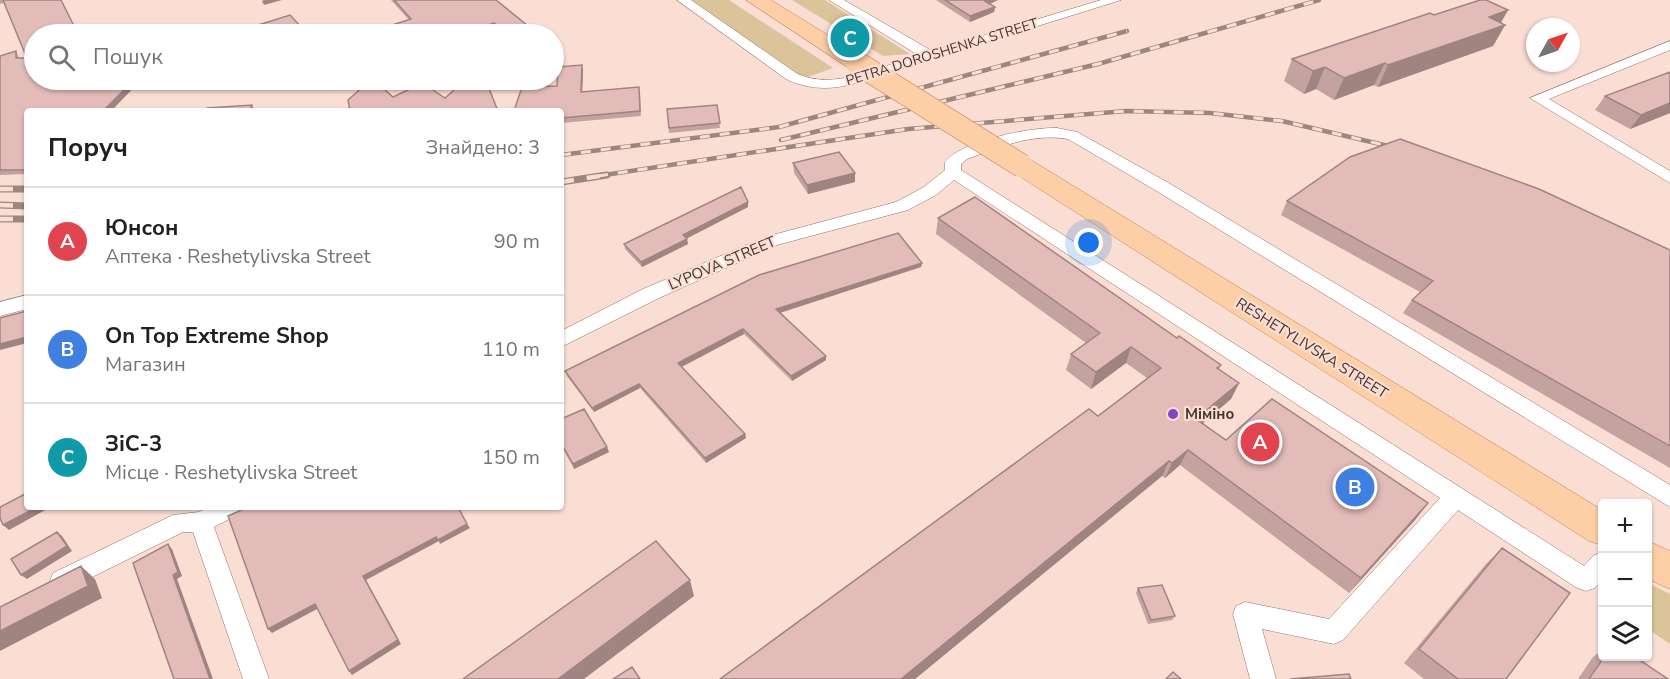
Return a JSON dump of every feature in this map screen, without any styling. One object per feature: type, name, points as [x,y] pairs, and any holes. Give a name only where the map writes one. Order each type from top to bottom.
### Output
[{"type":"main road","name":"RESHETYLIVSKA STREET","points":[[756,0],[1598,526]]},
{"type":"main road","points":[[1652,561],[1670,572]]},
{"type":"street","name":"PETRA DOROSHENKA STREET","points":[[683,0],[802,82],[844,82],[1115,0]]},
{"type":"street","points":[[835,0],[930,56]]},
{"type":"street","points":[[1670,45],[1537,98],[1670,178]]},
{"type":"street","name":"LYPOVA STREET","points":[[564,338],[650,294],[771,241],[902,206],[930,190],[953,172],[953,162],[961,156],[1020,134],[1056,131],[1072,135],[1670,497]]},
{"type":"street","points":[[953,172],[1586,580],[1598,567]]},
{"type":"street","points":[[0,309],[24,303]]},
{"type":"street","points":[[1263,679],[1245,614],[1334,632],[1455,497]]},
{"type":"street","points":[[43,591],[182,522],[201,522],[225,510]]},
{"type":"street","points":[[201,522],[256,679]]},
{"type":"shaded area","points":[[689,0],[729,0],[833,68],[808,77],[801,76]]},
{"type":"shaded area","points":[[792,0],[825,0],[910,54],[883,56]]},
{"type":"shaded area","points":[[1652,585],[1670,594],[1670,644],[1652,632]]},
{"type":"building","points":[[3,0],[61,0],[73,24],[24,24],[24,51]]},
{"type":"building","points":[[394,0],[496,0],[526,24],[395,24],[411,19]]},
{"type":"building","points":[[945,0],[986,0],[995,7],[970,16]]},
{"type":"building","points":[[1486,0],[1508,10],[1489,17],[1505,25],[1344,78],[1325,67],[1313,71],[1292,59],[1430,13],[1434,15]]},
{"type":"building","points":[[290,15],[298,24],[262,24]]},
{"type":"building","points":[[16,51],[16,58],[24,58],[24,90],[124,90],[106,108],[24,108],[24,170],[0,170],[0,56]]},
{"type":"building","points":[[582,65],[581,92],[639,87],[640,111],[564,118],[564,108],[515,108],[521,90],[564,90],[564,66]]},
{"type":"building","points":[[1670,72],[1670,103],[1641,115],[1605,96]]},
{"type":"building","points":[[359,90],[385,90],[393,97],[408,90],[433,90],[445,98],[454,90],[490,90],[497,108],[349,108],[348,100]]},
{"type":"building","points":[[252,105],[250,108],[207,108]]},
{"type":"building","points":[[717,105],[720,123],[669,128],[667,109]]},
{"type":"building","points":[[1400,139],[1539,189],[1670,250],[1670,446],[1412,300],[1433,281],[1287,201],[1350,157]]},
{"type":"building","points":[[839,152],[855,173],[807,185],[793,163]]},
{"type":"building","points":[[741,187],[748,202],[683,235],[687,239],[641,262],[624,244]]},
{"type":"building","points":[[975,197],[1177,338],[1179,336],[1221,365],[1217,368],[1239,383],[1196,419],[1226,440],[1272,399],[1428,503],[1361,578],[1188,450],[1172,463],[1169,461],[901,679],[720,679],[1089,409],[1098,416],[1161,368],[1131,347],[1096,372],[1071,354],[1100,333],[938,218]]},
{"type":"building","points":[[898,233],[922,263],[776,309],[826,356],[791,376],[743,329],[678,363],[745,434],[705,458],[639,384],[592,408],[565,371],[759,275]]},
{"type":"building","points":[[24,312],[24,338],[0,344],[0,318]]},
{"type":"building","points":[[584,409],[607,447],[573,464],[564,448],[564,418]]},
{"type":"building","points":[[24,495],[24,510],[31,510],[3,525],[0,518],[0,507]]},
{"type":"building","points":[[241,510],[460,510],[467,524],[438,540],[436,537],[363,576],[398,640],[349,671],[315,604],[268,629],[228,516]]},
{"type":"building","points":[[57,532],[67,546],[21,575],[11,559]]},
{"type":"building","points":[[656,541],[690,580],[558,679],[463,679]]},
{"type":"building","points":[[168,544],[178,572],[173,575],[210,679],[174,679],[133,563]]},
{"type":"building","points":[[1502,548],[1570,593],[1506,679],[1458,679],[1419,649]]},
{"type":"building","points":[[81,566],[88,586],[0,631],[0,607]]},
{"type":"building","points":[[1162,585],[1175,616],[1151,620],[1138,588]]},
{"type":"building","points":[[1601,661],[1641,661],[1668,679],[1589,679]]},
{"type":"building","points":[[632,667],[640,679],[613,679]]},
{"type":"building","points":[[1173,672],[1181,679],[1166,679]]},
{"type":"building","points":[[1349,674],[1351,679],[1290,679]]},
{"type":"railway","points":[[781,140],[1098,64],[1319,0]]},
{"type":"railway","points":[[564,155],[779,127],[1127,31]]},
{"type":"railway","points":[[598,176],[908,129],[1126,111],[1210,113],[1282,121],[1401,149]]},
{"type":"railway","points":[[564,182],[607,175]]},
{"type":"railway","points":[[0,189],[24,189]]},
{"type":"railway","points":[[0,205],[24,206]]},
{"type":"railway","points":[[0,219],[24,219]]},
{"type":"place","name":"ЗіС-3","points":[[850,38]]},
{"type":"place","name":"Міміно","points":[[1173,414]]},
{"type":"place","name":"Юнсон","points":[[1260,442]]},
{"type":"place","name":"On Top Extreme Shop","points":[[1355,487]]}]
